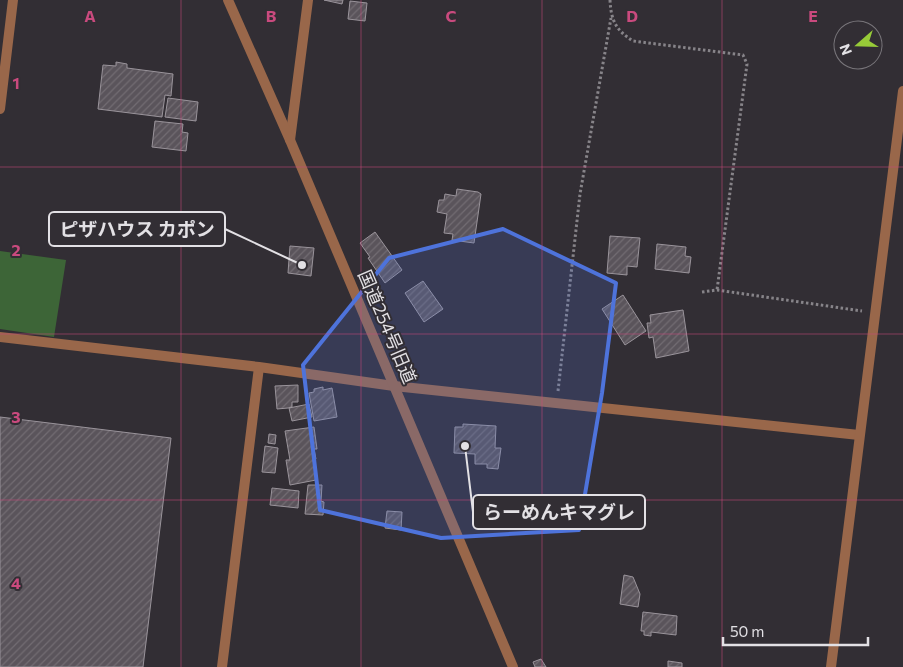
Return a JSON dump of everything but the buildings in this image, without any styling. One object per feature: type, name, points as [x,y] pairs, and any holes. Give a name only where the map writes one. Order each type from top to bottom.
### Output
[{"type":"street","points":[[0,109],[13,0]]},
{"type":"street","name":"国道254号旧道","points":[[228,0],[290,140],[513,667]]},
{"type":"street","points":[[290,140],[308,0]]},
{"type":"street","points":[[831,667],[903,91]]},
{"type":"street","points":[[0,337],[259,366],[394,386],[859,435]]},
{"type":"street","points":[[222,667],[259,366]]},
{"type":"path","points":[[556,404],[580,194],[611,18],[610,0]]},
{"type":"path","points":[[611,18],[624,35],[633,41],[743,56],[747,64],[717,290]]},
{"type":"path","points":[[702,292],[717,290],[875,313]]},
{"type":"highlighted area","points":[[503,229],[616,283],[602,393],[579,530],[441,538],[320,510],[303,365],[389,258]]},
{"type":"green space","points":[[0,251],[66,260],[54,337],[0,329]]},
{"type":"place","name":"ピザハウス カポン","points":[[302,265]]},
{"type":"place","name":"らーめんキマグレ","points":[[465,446]]}]
